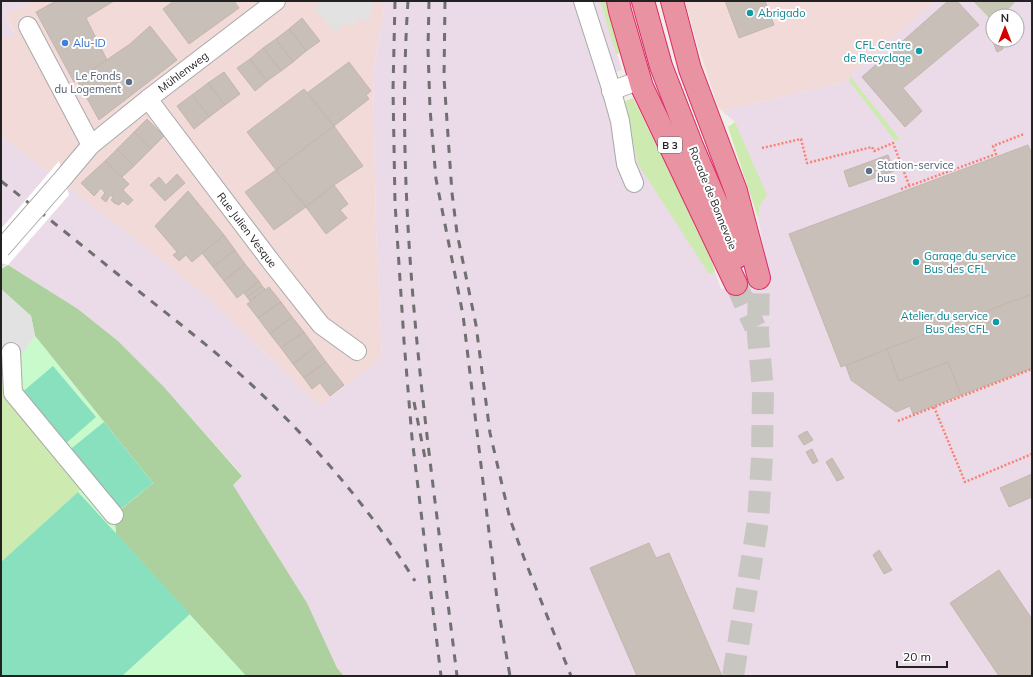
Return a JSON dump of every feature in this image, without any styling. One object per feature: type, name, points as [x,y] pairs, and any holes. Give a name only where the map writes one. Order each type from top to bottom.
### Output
[{"type":"highway","name":"B 3","points":[[618,1],[642,87],[747,281]]},
{"type":"highway","name":"Rocade de Bonnevoie","points":[[643,1],[661,66],[747,281]]},
{"type":"highway","points":[[672,1],[690,69],[736,191],[747,281]]},
{"type":"street","name":"Mühlenweg","points":[[1,249],[91,145],[148,99],[276,1]]},
{"type":"street","points":[[583,1],[620,121],[626,164],[634,183]]},
{"type":"street","points":[[28,26],[91,145]]},
{"type":"street","points":[[611,91],[640,80]]},
{"type":"street","name":"Rue Julien Vesque","points":[[148,99],[272,263],[321,325],[357,351]]},
{"type":"street","points":[[12,352],[14,393],[114,515]]},
{"type":"path","points":[[901,189],[996,154],[993,146],[1024,134]]},
{"type":"path","points":[[762,148],[801,139],[807,163],[872,147],[874,151],[894,143],[909,186]]},
{"type":"path","points":[[898,421],[1032,370]]},
{"type":"path","points":[[934,407],[965,482],[1032,454]]},
{"type":"shaded area","points":[[1,1],[32,1],[5,14],[15,34],[1,40]]},
{"type":"shaded area","points":[[32,1],[385,1],[373,74],[376,228],[382,357],[320,406],[206,296],[130,235],[1,136],[1,40],[15,33],[5,14]]},
{"type":"shaded area","points":[[322,1],[372,1],[370,20],[356,18],[356,25],[345,23],[336,32],[314,9]]},
{"type":"shaded area","points":[[385,1],[600,1],[622,70],[613,73],[626,111],[709,274],[715,272],[721,289],[769,276],[758,218],[760,205],[735,122],[722,111],[849,81],[850,76],[935,1],[1032,1],[1032,676],[344,676],[267,591],[196,520],[242,475],[164,387],[118,341],[78,309],[8,265],[1,266],[1,136],[130,235],[206,296],[320,406],[382,357],[376,228],[373,74]]},
{"type":"shaded area","points":[[685,1],[935,1],[850,76],[849,81],[722,111],[718,107],[698,47]]},
{"type":"shaded area","points":[[973,1],[1016,1],[1009,8],[985,8],[985,14]]},
{"type":"shaded area","points":[[1,289],[31,316],[35,336],[22,354],[22,372],[2,386]]},
{"type":"green space","points":[[600,1],[610,1],[625,52],[616,54]]},
{"type":"green space","points":[[850,76],[900,139],[895,141],[849,81]]},
{"type":"green space","points":[[633,98],[709,252],[715,272],[709,274],[638,164],[623,102]]},
{"type":"green space","points":[[735,122],[767,195],[760,205],[758,218],[728,127]]},
{"type":"green space","points":[[8,265],[78,309],[118,341],[164,387],[242,476],[233,485],[307,603],[337,668],[344,676],[246,676],[116,534],[114,515],[153,483],[35,336],[31,316],[1,289],[1,269]]},
{"type":"green space","points":[[35,336],[153,483],[114,515],[116,534],[246,676],[1,676],[1,562],[78,492],[86,482],[13,393],[2,386],[22,372],[22,354]]},
{"type":"green space","points":[[53,366],[96,417],[64,445],[20,394]]},
{"type":"green space","points":[[1,385],[13,393],[87,482],[1,562]]},
{"type":"green space","points":[[104,422],[153,483],[116,513],[67,452]]},
{"type":"green space","points":[[78,492],[190,614],[122,676],[1,676],[1,562]]},
{"type":"pier","points":[[59,161],[69,195],[8,265],[1,263],[1,229]]},
{"type":"building","points":[[56,1],[114,1],[86,18],[107,60],[74,82],[36,12]]},
{"type":"building","points":[[174,1],[234,1],[239,8],[189,44],[163,9]]},
{"type":"building","name":"Abrigado","points":[[725,1],[765,1],[774,25],[739,38]]},
{"type":"building","name":"CFL Centre de Recyclage","points":[[948,1],[957,1],[979,25],[903,88],[922,111],[905,127],[862,77]]},
{"type":"building","points":[[302,18],[320,41],[306,51],[289,29]]},
{"type":"building","points":[[150,26],[177,60],[99,120],[77,80],[130,44]]},
{"type":"building","points":[[289,29],[306,51],[293,62],[276,39]]},
{"type":"building","points":[[276,39],[293,62],[281,71],[263,48]]},
{"type":"building","points":[[263,48],[281,71],[267,81],[250,59]]},
{"type":"building","points":[[995,48],[1003,48],[1003,49],[997,52]]},
{"type":"building","points":[[250,59],[267,81],[255,91],[237,68]]},
{"type":"building","points":[[349,62],[371,91],[366,95],[369,99],[334,126],[307,93]]},
{"type":"building","points":[[224,72],[240,94],[225,105],[208,83]]},
{"type":"building","points":[[208,83],[225,105],[209,117],[192,95]]},
{"type":"building","points":[[304,89],[334,126],[276,170],[247,132]]},
{"type":"building","points":[[192,95],[209,117],[194,129],[177,106]]},
{"type":"building","points":[[147,119],[164,136],[151,149],[134,132]]},
{"type":"building","points":[[334,126],[363,166],[334,185],[306,207],[276,170]]},
{"type":"building","points":[[134,132],[151,149],[134,166],[117,149]]},
{"type":"building","name":"Garage du service Bus des CFL","points":[[1028,145],[1032,154],[1032,294],[841,367],[789,234]]},
{"type":"building","points":[[117,149],[134,166],[122,177],[105,161]]},
{"type":"building","name":"Station-service bus","points":[[888,155],[894,171],[849,187],[844,171]]},
{"type":"building","points":[[105,161],[129,184],[123,190],[133,200],[128,205],[123,201],[119,205],[114,203],[111,200],[113,197],[110,195],[106,202],[101,198],[105,193],[101,188],[94,196],[81,183]]},
{"type":"building","points":[[276,170],[306,207],[274,230],[245,192]]},
{"type":"building","points":[[177,174],[185,183],[165,201],[150,185],[159,177],[166,185]]},
{"type":"building","points":[[334,185],[348,204],[340,210],[347,218],[326,234],[306,207]]},
{"type":"building","points":[[188,191],[224,235],[192,262],[186,255],[179,261],[173,255],[177,252],[155,226]]},
{"type":"building","points":[[224,235],[235,250],[213,267],[202,253]]},
{"type":"building","points":[[235,250],[245,264],[224,281],[213,267]]},
{"type":"building","points":[[245,264],[259,281],[237,298],[224,281]]},
{"type":"building","points":[[259,281],[262,286],[247,297],[244,293]]},
{"type":"building","points":[[262,286],[265,289],[250,301],[247,297]]},
{"type":"building","points":[[269,287],[281,302],[258,318],[247,304]]},
{"type":"building","name":"Atelier du service Bus des CFL","points":[[1032,294],[1032,368],[961,395],[948,362],[899,381],[887,349]]},
{"type":"building","points":[[281,302],[292,317],[270,334],[258,318]]},
{"type":"building","points":[[292,317],[304,332],[281,348],[270,334]]},
{"type":"building","points":[[304,332],[315,347],[293,364],[281,348]]},
{"type":"building","points":[[315,347],[326,362],[304,378],[293,364]]},
{"type":"building","points":[[887,349],[899,381],[948,362],[961,395],[913,414],[910,406],[896,412],[851,380],[846,366]]},
{"type":"building","points":[[326,362],[344,385],[330,396],[320,383],[312,389],[304,378]]},
{"type":"building","points":[[807,431],[813,440],[804,445],[798,436]]},
{"type":"building","points":[[812,449],[818,461],[813,464],[806,452]]},
{"type":"building","points":[[832,458],[844,478],[837,481],[826,462]]},
{"type":"building","points":[[1032,474],[1032,491],[1030,492],[1032,497],[1009,507],[1000,488]]},
{"type":"building","points":[[649,543],[656,558],[669,553],[722,676],[637,676],[590,568]]},
{"type":"building","points":[[879,550],[892,570],[884,574],[873,555]]},
{"type":"building","points":[[999,570],[1032,619],[1032,676],[999,676],[950,603]]},
{"type":"tunnel","points":[[733,676],[758,521],[762,457],[763,390],[758,336],[759,278]]},
{"type":"tunnel","points":[[736,284],[755,327]]},
{"type":"railway","points":[[395,1],[393,90],[395,203],[404,341],[412,438],[441,676]]},
{"type":"railway","points":[[408,1],[405,86],[406,170],[410,255],[426,424],[457,676]]},
{"type":"railway","points":[[429,1],[428,49],[430,109],[436,179],[463,315],[498,607],[510,676]]},
{"type":"railway","points":[[445,1],[444,78],[452,193],[457,233],[476,325],[490,433],[510,519],[571,676]]},
{"type":"railway","points":[[1,181],[204,343],[265,398],[313,447],[357,498],[397,553],[415,581]]},
{"type":"railway","points":[[414,402],[426,463]]},
{"type":"place","name":"Abrigado","points":[[750,13]]},
{"type":"place","name":"Alu-ID","points":[[65,43]]},
{"type":"place","name":"CFL Centre de Recyclage","points":[[919,51]]},
{"type":"place","name":"Le Fonds du Logement","points":[[129,82]]},
{"type":"place","name":"Station-service bus","points":[[869,171]]},
{"type":"place","name":"Garage du service Bus des CFL","points":[[916,262]]},
{"type":"place","name":"Atelier du service Bus des CFL","points":[[996,322]]}]
